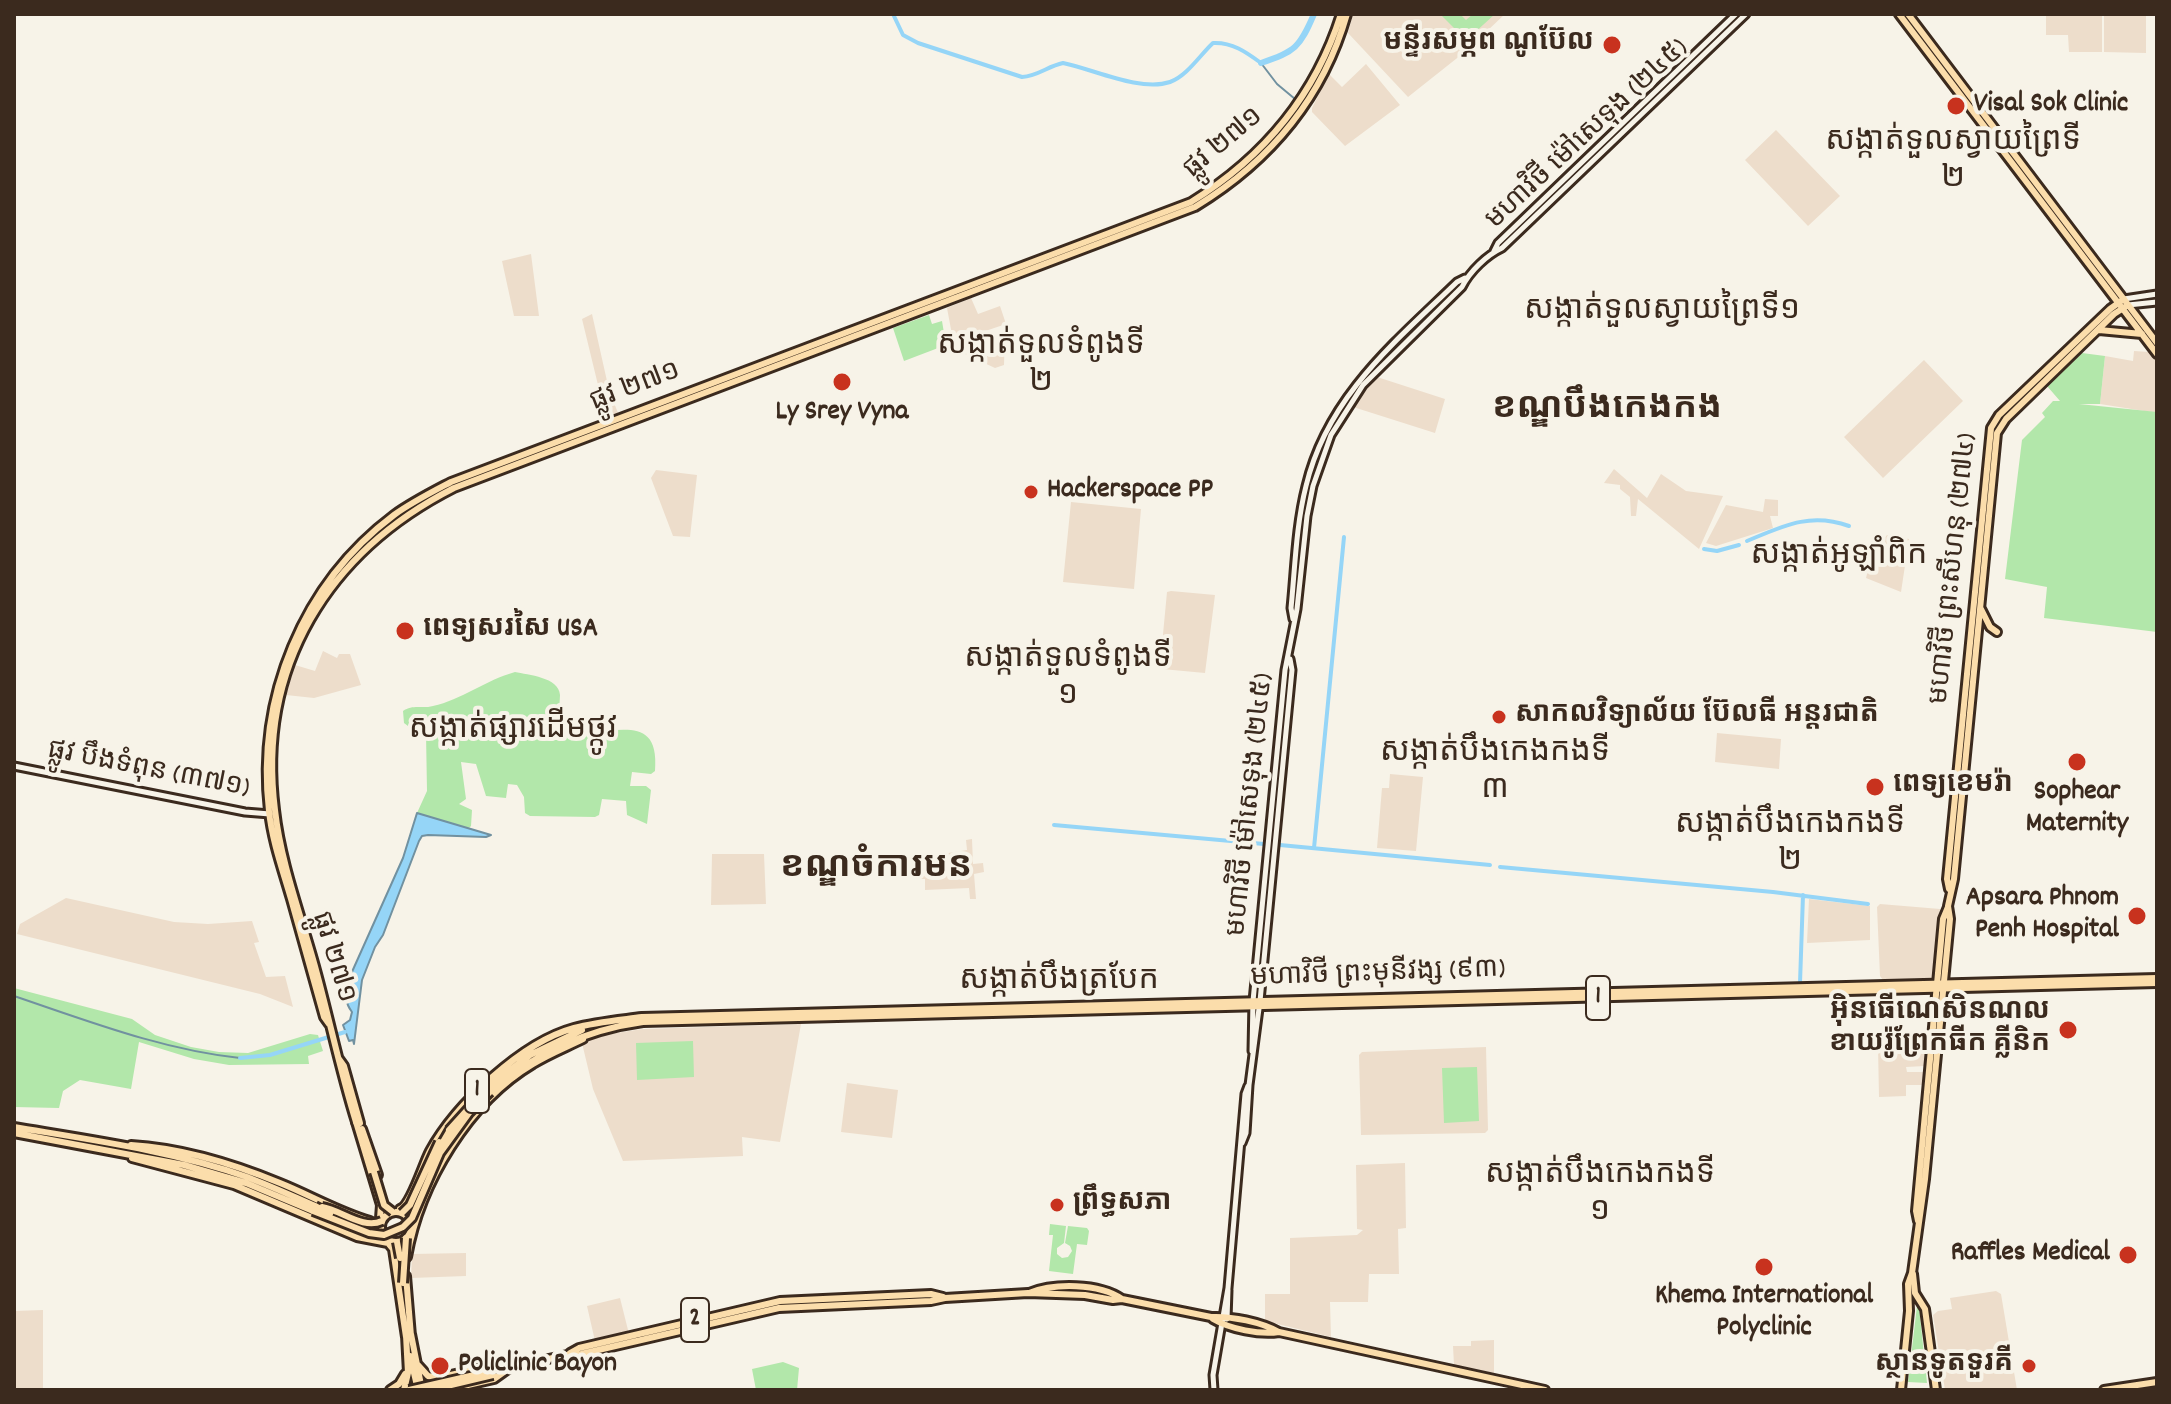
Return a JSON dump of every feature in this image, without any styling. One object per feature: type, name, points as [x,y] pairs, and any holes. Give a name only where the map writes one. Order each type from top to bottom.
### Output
[{"type":"main road","name":"ផ្លូវ ២៧១","points":[[358,1122],[324,1017],[272,813],[268,753],[272,708],[282,672],[300,627],[319,594],[341,566],[394,515],[441,487],[1191,202],[1243,165],[1290,116],[1324,59],[1341,14]]},
{"type":"main road","name":"ផ្លូវ ២៧១","points":[[272,813],[276,723],[280,696],[295,649],[329,590],[366,548],[397,520],[434,498],[483,476],[1195,207],[1247,170],[1296,118],[1329,63],[1347,14]]},
{"type":"main road","name":"មហាវិថី ម៉ៅសេទុង (២៤៥)","points":[[1214,1390],[1213,1375],[1228,1288],[1245,1094],[1249,1085],[1250,1044],[1292,670],[1289,658],[1292,598],[1309,485],[1352,400],[1379,366],[1457,282],[1467,278],[1498,243],[1736,14]]},
{"type":"main road","name":"មហាវិថី ម៉ៅសេទុង (២៤៥)","points":[[1493,252],[1502,248],[1746,14]]},
{"type":"main road","points":[[1899,14],[2123,304],[2157,343]]},
{"type":"main road","points":[[1908,14],[2157,354]]},
{"type":"main road","points":[[2123,304],[2157,294]]},
{"type":"main road","points":[[2123,304],[2157,302]]},
{"type":"main road","name":"មហាវិថី ព្រះសីហនុ (២៧៤)","points":[[1901,1390],[1909,1311],[1908,1284],[1925,1179],[1943,919],[1954,879],[1999,428],[2123,304]]},
{"type":"main road","name":"មហាវិថី ព្រះសីហនុ (២៧៤)","points":[[1950,892],[1947,879],[1991,428],[1999,415],[2123,304]]},
{"type":"main road","points":[[2099,330],[2142,334]]},
{"type":"main road","points":[[1980,608],[1990,627],[1997,632]]},
{"type":"main road","name":"ផ្លូវ បឹងទំពុន (៣៧១)","points":[[14,766],[245,812],[272,813]]},
{"type":"main road","name":"មហាវិថី ព្រះមុនីវង្ស (៩៣)","points":[[601,1026],[1011,1010],[2157,980]]},
{"type":"main road","points":[[162,1157],[234,1185],[316,1208],[332,1208],[370,1224],[410,1205],[439,1142],[488,1090],[533,1059],[601,1026]]},
{"type":"main road","name":"1","points":[[397,1211],[408,1204],[437,1140],[521,1072],[601,1026]]},
{"type":"main road","name":"1","points":[[406,1390],[406,1276],[411,1232],[450,1149],[454,1128],[483,1085],[513,1060],[573,1028],[601,1026]]},
{"type":"main road","points":[[358,1122],[386,1204],[409,1219],[411,1232]]},
{"type":"main road","points":[[358,1122],[381,1205],[382,1232],[391,1242],[402,1283],[408,1338],[420,1390]]},
{"type":"main road","points":[[14,1127],[162,1157],[257,1181]]},
{"type":"main road","points":[[14,1133],[111,1146],[162,1157],[219,1162],[369,1233],[384,1235],[399,1230],[412,1218],[454,1128]]},
{"type":"main road","points":[[402,1283],[411,1232],[454,1128]]},
{"type":"main road","points":[[363,1134],[384,1205],[397,1211]]},
{"type":"main road","points":[[437,1140],[450,1149]]},
{"type":"main road","points":[[316,1208],[358,1234],[391,1242],[411,1232]]},
{"type":"main road","name":"1","points":[[391,1242],[420,1390]]},
{"type":"main road","name":"មហាវិថី ព្រះសីហនុ (២៧៤)","points":[[1912,1273],[1917,1297],[1925,1309],[1936,1390]]},
{"type":"main road","name":"2","points":[[430,1390],[567,1355],[579,1348],[780,1301],[931,1294],[945,1298],[1077,1287],[1114,1293],[1122,1299],[1224,1321],[1270,1327],[1279,1332],[1545,1390]]},
{"type":"main road","points":[[390,1390],[404,1376],[407,1358]]},
{"type":"main road","points":[[416,1360],[428,1376],[443,1378]]},
{"type":"main road","points":[[491,1366],[508,1369],[494,1379],[441,1389],[434,1382],[491,1366]]},
{"type":"main road","name":"2","points":[[406,1390],[493,1373]]},
{"type":"main road","points":[[2104,1390],[2157,1382]]},
{"type":"shaded area","points":[[1353,14],[1505,14],[1466,51],[1408,97],[1348,33]]},
{"type":"shaded area","points":[[2046,14],[2102,14],[2102,52],[2069,52],[2068,35],[2046,35]]},
{"type":"shaded area","points":[[2104,14],[2146,14],[2146,53],[2104,52]]},
{"type":"shaded area","points":[[1366,64],[1400,105],[1345,146],[1312,112],[1312,108],[1329,74],[1342,87]]},
{"type":"shaded area","points":[[1776,130],[1840,196],[1808,226],[1745,160]]},
{"type":"shaded area","points":[[531,254],[539,316],[514,316],[502,261]]},
{"type":"shaded area","points":[[971,298],[978,314],[1000,306],[1006,324],[953,340],[947,308]]},
{"type":"shaded area","points":[[592,314],[609,390],[618,413],[606,418],[582,319]]},
{"type":"shaded area","points":[[1005,331],[1004,365],[995,368],[963,353],[965,347]]},
{"type":"shaded area","points":[[2134,351],[2149,352],[2157,362],[2157,413],[2100,404],[2105,356],[2133,361]]},
{"type":"shaded area","points":[[1924,360],[1963,401],[1883,478],[1844,437]]},
{"type":"shaded area","points":[[1374,376],[1445,399],[1435,433],[1350,406]]},
{"type":"shaded area","points":[[1614,469],[1647,498],[1661,474],[1686,491],[1723,496],[1699,549],[1638,499],[1636,516],[1631,516],[1630,497],[1620,489],[1620,485],[1604,483]]},
{"type":"shaded area","points":[[656,470],[697,475],[690,537],[673,536],[651,478]]},
{"type":"shaded area","points":[[1765,499],[1778,500],[1778,516],[1770,516],[1773,528],[1716,546],[1706,543],[1726,505],[1763,512]]},
{"type":"shaded area","points":[[1071,502],[1141,509],[1134,589],[1063,582]]},
{"type":"shaded area","points":[[1887,535],[1909,539],[1901,592],[1866,578],[1872,554]]},
{"type":"shaded area","points":[[1167,592],[1215,595],[1205,673],[1162,669],[1160,666]]},
{"type":"shaded area","points":[[323,651],[337,658],[339,654],[350,654],[361,685],[314,698],[286,695],[295,665],[315,671]]},
{"type":"shaded area","points":[[1717,733],[1781,739],[1779,769],[1715,762]]},
{"type":"shaded area","points":[[1390,774],[1423,777],[1416,851],[1377,848],[1382,788],[1389,788]]},
{"type":"shaded area","points":[[972,839],[973,864],[983,863],[984,872],[974,874],[976,899],[970,899],[969,888],[925,890],[925,879],[915,879],[914,870],[925,868],[924,857],[967,850],[966,840]]},
{"type":"shaded area","points":[[712,854],[764,854],[766,904],[711,905]]},
{"type":"shaded area","points":[[66,898],[174,922],[208,924],[252,921],[259,942],[254,943],[266,977],[285,976],[293,1007],[260,994],[17,934],[20,924]]},
{"type":"shaded area","points":[[1809,899],[1870,906],[1870,940],[1807,943]]},
{"type":"shaded area","points":[[1880,904],[1940,909],[1933,978],[1883,980],[1880,976],[1877,907]]},
{"type":"shaded area","points":[[801,1024],[780,1142],[742,1137],[743,1156],[623,1161],[593,1089],[582,1043],[602,1035],[643,1029]]},
{"type":"shaded area","points":[[1925,1045],[1925,1066],[1906,1067],[1907,1072],[1924,1072],[1924,1085],[1906,1085],[1906,1096],[1879,1097],[1878,1046]]},
{"type":"shaded area","points":[[1486,1047],[1488,1130],[1485,1133],[1361,1135],[1359,1055],[1362,1052]]},
{"type":"shaded area","points":[[847,1083],[898,1090],[892,1138],[841,1132]]},
{"type":"shaded area","points":[[1405,1163],[1406,1228],[1398,1229],[1399,1274],[1369,1274],[1368,1302],[1330,1302],[1331,1337],[1265,1321],[1265,1294],[1290,1294],[1290,1238],[1357,1235],[1363,1230],[1357,1229],[1356,1165]]},
{"type":"shaded area","points":[[466,1253],[466,1276],[411,1278],[412,1254]]},
{"type":"shaded area","points":[[1996,1291],[2001,1294],[2017,1390],[1945,1390],[1933,1315],[1952,1309],[1950,1298]]},
{"type":"shaded area","points":[[620,1298],[629,1334],[595,1341],[587,1306]]},
{"type":"shaded area","points":[[43,1310],[43,1390],[14,1390],[14,1311]]},
{"type":"shaded area","points":[[1494,1340],[1494,1373],[1454,1365],[1453,1346],[1471,1346],[1471,1341]]},
{"type":"green space","points":[[1440,14],[1460,14],[1466,20],[1473,14],[1495,14],[1461,45],[1455,38],[1459,33]]},
{"type":"green space","points":[[929,315],[932,324],[942,321],[946,345],[904,361],[893,328]]},
{"type":"green space","points":[[2082,353],[2105,356],[2100,404],[2079,404],[2157,412],[2157,632],[2044,618],[2047,587],[2005,579],[2022,440],[2045,417],[2042,413],[2053,401],[2060,401],[2047,386]]},
{"type":"green space","points":[[515,672],[554,684],[560,695],[557,721],[571,729],[635,731],[647,736],[654,749],[655,771],[651,774],[632,772],[630,786],[646,786],[651,790],[647,824],[627,815],[626,801],[602,799],[599,815],[595,817],[530,816],[525,813],[524,797],[517,785],[508,784],[506,798],[486,796],[476,764],[461,762],[466,799],[459,804],[472,810],[471,826],[469,828],[417,813],[427,791],[426,733],[421,728],[404,723],[403,711],[443,703]]},
{"type":"green space","points":[[14,988],[132,1019],[155,1035],[191,1047],[248,1053],[310,1034],[318,1035],[323,1051],[308,1056],[309,1064],[229,1065],[194,1059],[139,1042],[131,1089],[80,1080],[63,1091],[59,1108],[14,1107]]},
{"type":"green space","points":[[693,1041],[694,1077],[637,1080],[636,1043]]},
{"type":"green space","points":[[1477,1067],[1479,1121],[1444,1123],[1442,1068]]},
{"type":"green space","points":[[1050,1224],[1066,1226],[1064,1243],[1057,1248],[1057,1254],[1062,1258],[1068,1257],[1072,1251],[1065,1243],[1068,1226],[1087,1228],[1089,1231],[1087,1245],[1077,1244],[1073,1274],[1049,1271],[1053,1235],[1049,1235]]},
{"type":"green space","points":[[1919,1307],[1927,1383],[1908,1382]]},
{"type":"green space","points":[[783,1362],[799,1368],[797,1390],[756,1390],[752,1369]]},
{"type":"water","points":[[417,813],[491,835],[422,836],[362,980],[354,1044],[353,1040],[349,1041],[343,1025],[350,1020],[352,1012],[346,998],[347,983],[403,858]]},
{"type":"waterway","points":[[893,14],[903,35],[918,43],[1022,77],[1063,63],[1131,82],[1170,82],[1182,75],[1213,43],[1233,46],[1261,63]]},
{"type":"waterway","points":[[1261,63],[1295,47],[1314,14]]},
{"type":"waterway","points":[[1261,63],[1277,84],[1295,99]]},
{"type":"waterway","points":[[1747,541],[1785,526],[1809,521],[1822,520],[1849,526]]},
{"type":"waterway","points":[[1314,848],[1344,537]]},
{"type":"waterway","points":[[1704,549],[1717,551],[1739,545]]},
{"type":"waterway","points":[[1054,825],[1264,844]]},
{"type":"waterway","points":[[1280,845],[1490,865]]},
{"type":"waterway","points":[[1500,867],[1773,892],[1868,904]]},
{"type":"waterway","points":[[1800,983],[1803,895]]},
{"type":"waterway","points":[[14,996],[154,1041],[240,1058]]},
{"type":"waterway","points":[[240,1058],[270,1055],[345,1032]]},
{"type":"place","name":"មន្ទីរសម្ភព ណូប៊ែល","points":[[1612,45]]},
{"type":"place","name":"Visal Sok Clinic","points":[[1956,106]]},
{"type":"place","name":"Ly Srey Vyna","points":[[842,382]]},
{"type":"place","name":"Hackerspace PP","points":[[1031,492]]},
{"type":"place","name":"ពេទ្យសរសៃ USA","points":[[405,631]]},
{"type":"place","name":"សាកលវិទ្យាល័យ ប៊ែលធី អន្តរជាតិ","points":[[1499,717]]},
{"type":"place","name":"Sophear Maternity","points":[[2077,762]]},
{"type":"place","name":"ពេទ្យខេមរ៉ា","points":[[1875,787]]},
{"type":"place","name":"Apsara Phnom Penh Hospital","points":[[2137,916]]},
{"type":"place","name":"អ៊ិនធើណេសិនណល ខាយរ៉ូព្រែកធីក គ្លីនិក","points":[[2068,1030]]},
{"type":"place","name":"ព្រឹទ្ធសភា","points":[[1057,1205]]},
{"type":"place","name":"Raffles Medical","points":[[2128,1255]]},
{"type":"place","name":"Khema International Polyclinic","points":[[1764,1267]]},
{"type":"place","name":"Policlinic Bayon","points":[[440,1366]]},
{"type":"place","name":"ស្ថានទូតទួរគី","points":[[2029,1366]]},
{"type":"district","name":"សង្កាត់ទួលស្វាយព្រៃទី ២","points":[[1953,164]]},
{"type":"district","name":"សង្កាត់ទួលស្វាយព្រៃទី១","points":[[1662,314]]},
{"type":"district","name":"សង្កាត់ទួលទំពូងទី ២","points":[[1041,368]]},
{"type":"district","name":"ខណ្ឌបឹងកេងកង","points":[[1607,412]]},
{"type":"district","name":"សង្កាត់អូឡាំពិក","points":[[1839,559]]},
{"type":"district","name":"សង្កាត់ទួលទំពូងទី ១","points":[[1068,680]]},
{"type":"district","name":"សង្កាត់ផ្សារដើមថ្កូវ","points":[[513,733]]},
{"type":"district","name":"សង្កាត់បឹងកេងកងទី ៣","points":[[1495,774]]},
{"type":"district","name":"សង្កាត់បឹងកេងកងទី ២","points":[[1790,846]]},
{"type":"district","name":"ខណ្ឌចំការមន","points":[[876,871]]},
{"type":"district","name":"សង្កាត់បឹងត្របែក","points":[[1059,984]]},
{"type":"district","name":"សង្កាត់បឹងកេងកងទី ១","points":[[1600,1196]]}]
